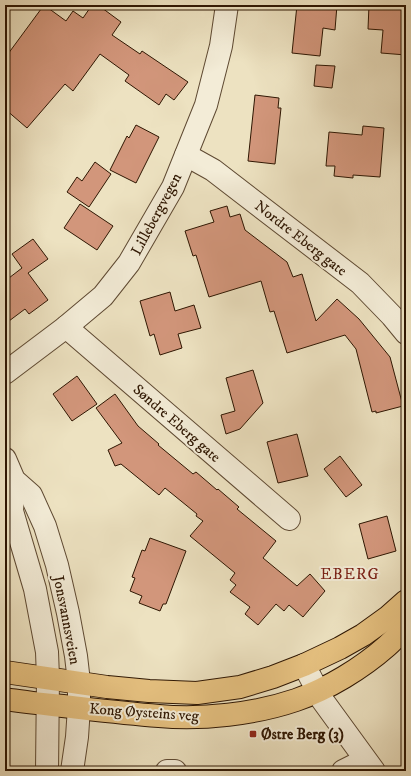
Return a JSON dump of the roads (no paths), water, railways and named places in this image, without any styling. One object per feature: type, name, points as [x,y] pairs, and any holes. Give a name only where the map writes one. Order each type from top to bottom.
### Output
[{"type":"main road","name":"Kong Øysteins veg","points":[[5,672],[148,691],[196,693],[240,687],[304,666],[340,648],[363,635],[388,617],[406,601]]},
{"type":"main road","name":"Kong Øysteins veg","points":[[5,699],[48,705],[160,716],[199,717],[228,715],[270,708],[297,700],[342,679],[387,646],[406,626]]},
{"type":"street","name":"Lillebergvegen","points":[[5,373],[103,296],[129,263],[173,186],[206,105],[221,46],[227,5]]},
{"type":"street","name":"Nordre Eberg gate","points":[[186,155],[213,170],[360,283],[392,316],[406,333]]},
{"type":"street","name":"Søndre Eberg gate","points":[[66,326],[289,519]]},
{"type":"street","name":"Jonsvannsveien","points":[[5,459],[14,480],[31,495],[45,526],[57,565],[68,613],[79,682],[77,737],[72,771]]},
{"type":"street","name":"Jonsvannsveien","points":[[14,480],[12,511],[36,589],[47,652],[48,705],[46,771]]},
{"type":"street","points":[[304,666],[323,701],[370,765],[342,771]]},
{"type":"street","points":[[167,771],[175,771]]},
{"type":"place","name":"Østre Berg (3)","points":[[253,734]]},
{"type":"district","name":"EBERG","points":[[350,573]]}]
